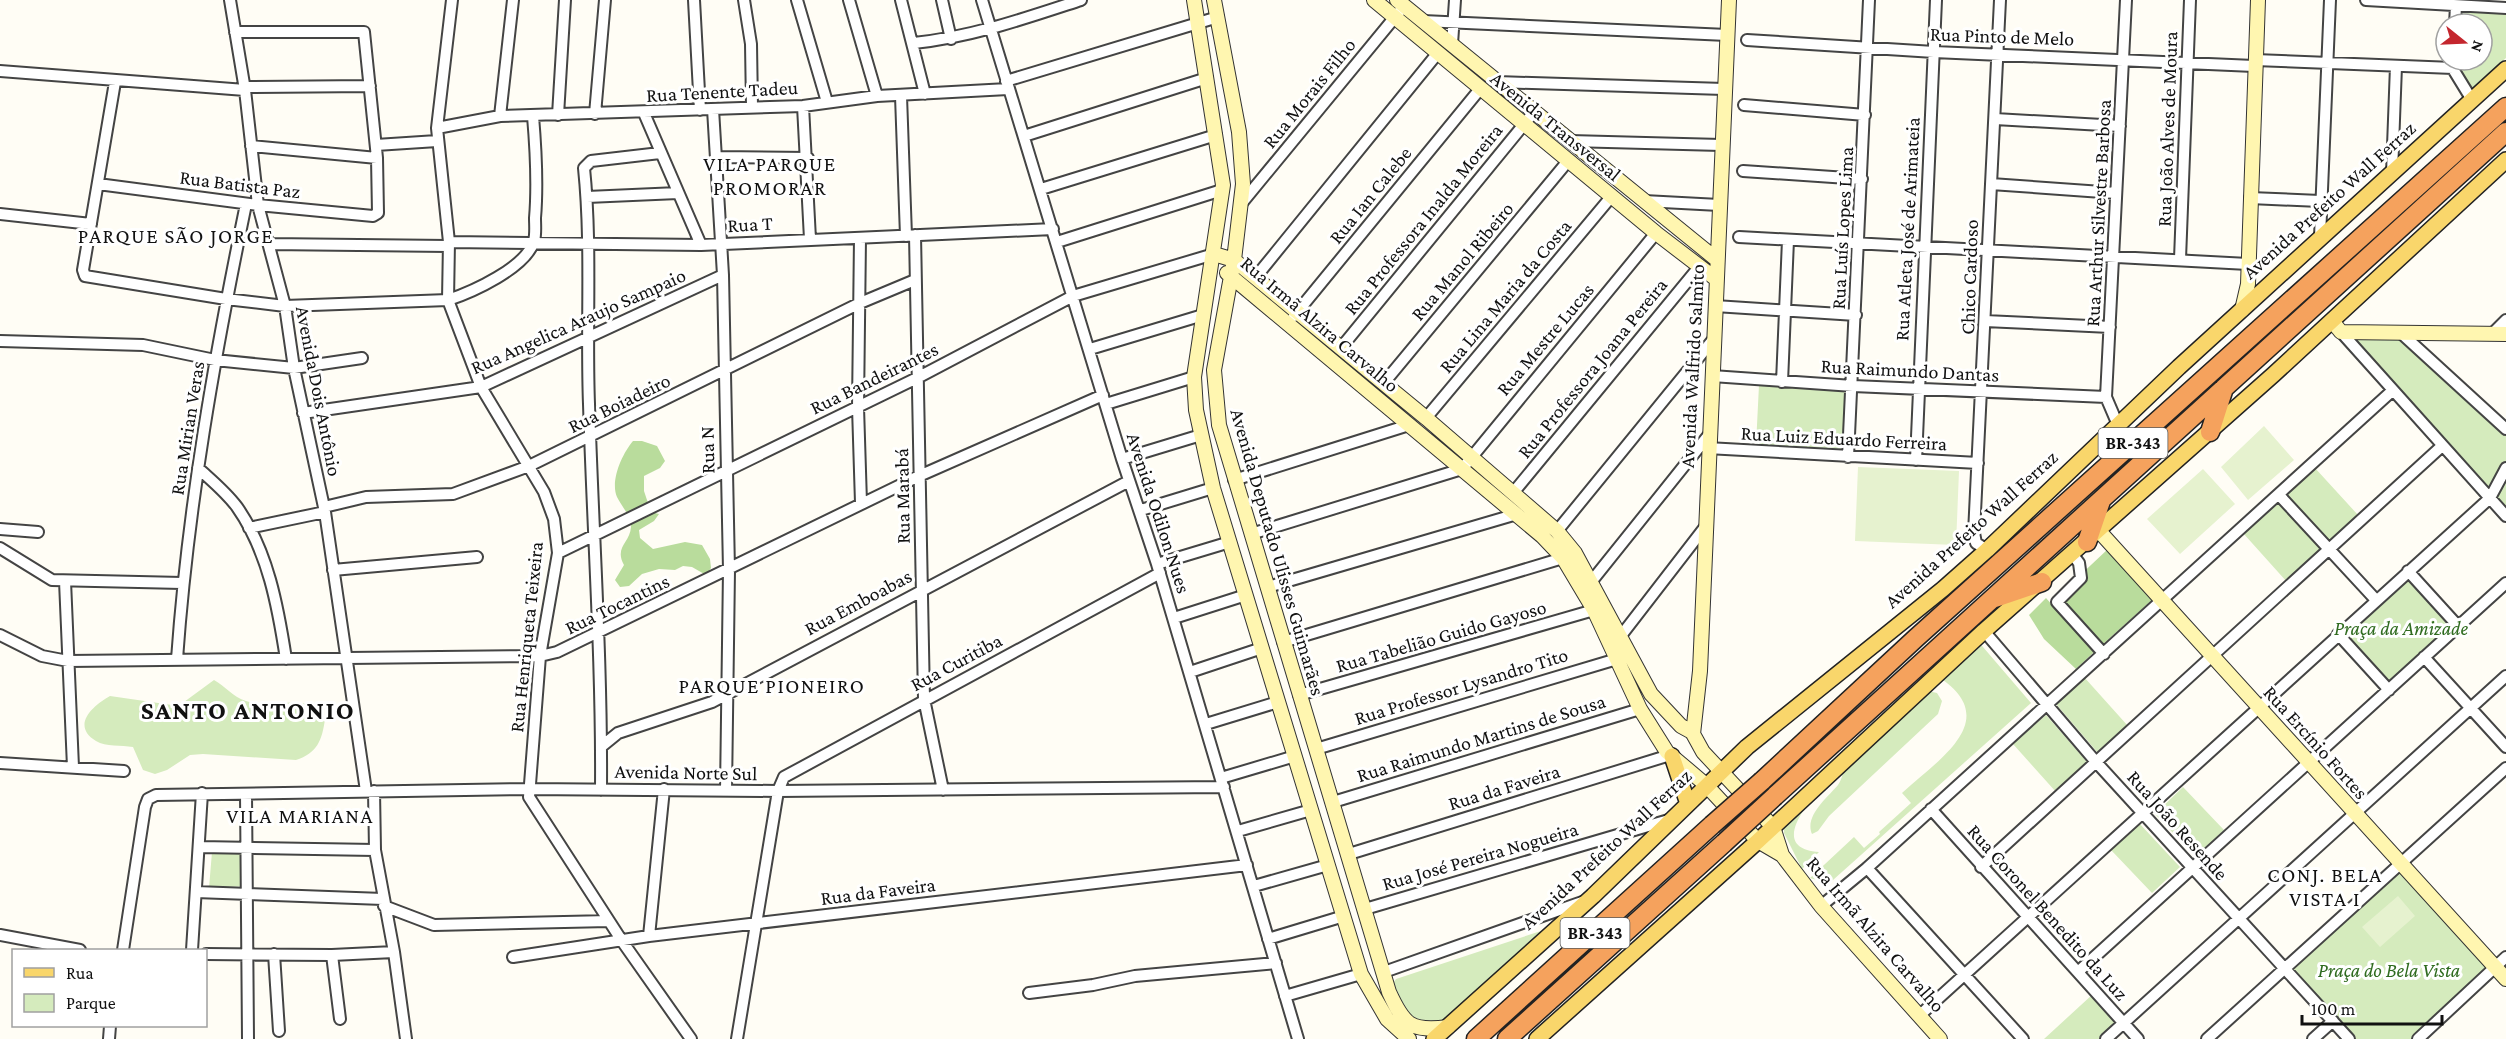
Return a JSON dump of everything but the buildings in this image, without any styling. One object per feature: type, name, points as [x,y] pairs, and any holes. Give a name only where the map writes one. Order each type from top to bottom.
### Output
[{"type":"highway","name":"BR-343","points":[[1476,1039],[1762,781],[1916,638],[2506,107]]},
{"type":"highway","name":"BR-343","points":[[1507,1039],[2506,132]]},
{"type":"highway","points":[[2210,432],[2224,388]]},
{"type":"highway","points":[[2093,536],[2103,497]]},
{"type":"highway","points":[[1988,601],[2042,582]]},
{"type":"main road","name":"Avenida Prefeito Wall Ferraz","points":[[1434,1039],[1588,900],[1721,771],[1943,589],[1987,550],[2242,310],[2253,289],[2320,237],[2506,69]]},
{"type":"main road","points":[[1537,1039],[1758,841],[1984,631],[2210,432],[2337,326],[2506,160]]},
{"type":"main road","points":[[1670,754],[1688,804]]},
{"type":"street","name":"Avenida Dois Antônio","points":[[230,0],[244,88],[258,205],[285,306],[294,368],[324,509],[345,659],[370,791],[375,850],[394,952],[406,1039]]},
{"type":"street","name":"Rua Henriqueta Teixeira","points":[[452,0],[437,128],[448,244],[448,300],[481,387],[544,492],[554,519],[558,552],[540,656],[528,789],[532,806],[691,1039]]},
{"type":"street","points":[[500,116],[513,0]]},
{"type":"street","points":[[558,115],[565,0]]},
{"type":"street","points":[[595,114],[605,0]]},
{"type":"street","points":[[694,0],[700,110]]},
{"type":"street","points":[[744,0],[752,44],[752,107]]},
{"type":"street","points":[[797,0],[827,102]]},
{"type":"street","points":[[849,0],[877,96]]},
{"type":"street","points":[[901,0],[914,43],[925,94]]},
{"type":"street","points":[[942,0],[951,39]]},
{"type":"street","name":"Avenida Odilon Nues","points":[[982,0],[1122,459],[1159,568],[1299,1039]]},
{"type":"street","points":[[914,43],[951,39],[990,30],[1082,0]]},
{"type":"street","name":"Avenida Deputado Ulisses Guimarães","points":[[1194,0],[1216,135],[1222,190],[1194,378],[1196,410],[1201,435],[1213,488],[1361,974],[1371,995],[1387,1019],[1409,1039]]},
{"type":"street","name":"Avenida Deputado Ulisses Guimarães","points":[[1214,0],[1239,132],[1242,161],[1241,204],[1231,278],[1214,370],[1219,425],[1389,992],[1407,1023],[1416,1029],[1448,1027]]},
{"type":"street","name":"Avenida Transversal","points":[[1374,0],[1398,8],[1423,21],[1716,260]]},
{"type":"street","points":[[1452,44],[1455,0]]},
{"type":"street","name":"Avenida Walfrido Salmito","points":[[1690,734],[1700,671],[1712,341],[1729,0]]},
{"type":"street","name":"Rua Luís Lopes Lima","points":[[1848,457],[1860,245],[1869,0]]},
{"type":"street","name":"Rua Atleta José de Arimateia","points":[[1916,460],[1923,248],[1936,0]]},
{"type":"street","name":"Chico Cardoso","points":[[1987,550],[1974,538],[2000,0]]},
{"type":"street","name":"Rua Arthur Silvestre Barbosa","points":[[2118,425],[2106,397],[2126,0]]},
{"type":"street","name":"Rua João Alves de Moura","points":[[2180,260],[2190,0]]},
{"type":"street","points":[[2253,289],[2248,264],[2258,0]]},
{"type":"street","points":[[2320,237],[2330,0]]},
{"type":"street","points":[[2366,0],[2506,8]]},
{"type":"street","points":[[2456,6],[2456,12]]},
{"type":"street","name":"Avenida Transversal","points":[[1398,8],[1437,54],[1656,233],[1716,279]]},
{"type":"street","name":"Rua Morais Filho","points":[[1241,204],[1398,8]]},
{"type":"street","name":"Rua Tenente Tadeu","points":[[437,128],[500,116],[803,106],[877,96],[925,94],[1007,85],[1218,17]]},
{"type":"street","points":[[1423,21],[1727,35]]},
{"type":"street","points":[[235,32],[364,32],[377,158],[251,146]]},
{"type":"street","name":"Rua Pinto de Melo","points":[[1748,40],[1934,52],[2187,62],[2327,61],[2396,66],[2434,65]]},
{"type":"street","points":[[1255,278],[1437,54]]},
{"type":"street","points":[[2392,172],[2396,66]]},
{"type":"street","points":[[0,71],[115,82],[244,88],[370,86]]},
{"type":"street","points":[[2457,72],[2472,100]]},
{"type":"street","points":[[1024,136],[1207,78]]},
{"type":"street","points":[[115,82],[83,270],[85,276],[226,299],[285,306],[448,300],[474,291],[500,275],[520,259],[534,242],[538,171],[533,116]]},
{"type":"street","points":[[1496,82],[1724,89]]},
{"type":"street","name":"Rua Ian Calebe","points":[[1292,319],[1480,89]]},
{"type":"street","name":"Rua Marabá","points":[[901,96],[915,280],[924,699],[943,790]]},
{"type":"street","points":[[1744,105],[1865,115]]},
{"type":"street","points":[[803,106],[808,158],[810,239]]},
{"type":"street","name":"Rua N","points":[[713,110],[723,275],[723,372],[729,570],[726,790]]},
{"type":"street","points":[[644,112],[701,245]]},
{"type":"street","name":"Rua Professora Inalda Moreira","points":[[1340,349],[1534,112]]},
{"type":"street","points":[[1995,119],[2120,126]]},
{"type":"street","points":[[1041,189],[1216,135]]},
{"type":"street","points":[[375,145],[437,141]]},
{"type":"street","points":[[1570,141],[1721,145]]},
{"type":"street","points":[[601,790],[600,631],[593,536],[587,338],[589,242],[584,168],[587,163],[660,153]]},
{"type":"street","points":[[716,157],[808,158]]},
{"type":"street","name":"Rua Batista Paz","points":[[98,184],[246,204],[373,216],[378,213],[377,158]]},
{"type":"street","name":"Rua Manol Ribeiro","points":[[1383,384],[1568,161]]},
{"type":"street","points":[[1743,171],[1862,179]]},
{"type":"street","points":[[1991,184],[2116,192]]},
{"type":"street","points":[[1057,243],[1222,190]]},
{"type":"street","points":[[587,196],[678,193]]},
{"type":"street","name":"Rua Lina Maria da Costa","points":[[1426,418],[1611,196]]},
{"type":"street","points":[[2250,198],[2320,201]]},
{"type":"street","points":[[1644,201],[1719,206]]},
{"type":"street","name":"Rua Mirian Veras","points":[[177,659],[182,583],[198,468],[226,299],[246,204]]},
{"type":"street","points":[[0,214],[91,224]]},
{"type":"street","name":"Rua T","points":[[269,244],[589,242],[701,245],[1053,229]]},
{"type":"street","name":"Rua Mestre Lucas","points":[[1462,469],[1656,233]]},
{"type":"street","points":[[1739,237],[2248,264]]},
{"type":"street","points":[[860,238],[858,407],[861,504]]},
{"type":"street","points":[[1782,382],[1788,240]]},
{"type":"street","name":"Rua Irmã Alzira Carvalho","points":[[1214,254],[1233,260],[1255,278],[1292,319],[1409,425],[1542,536],[1563,558],[1594,610],[1640,709],[1670,754],[1706,785],[1758,841],[1782,855]]},
{"type":"street","name":"Rua Irmã Alzira Carvalho","points":[[1214,254],[1231,278],[1340,349],[1426,418],[1557,531],[1575,553],[1651,694],[1773,827],[1782,855],[1821,906],[1940,1039]]},
{"type":"street","name":"Rua Bandeirantes","points":[[558,552],[918,378],[1073,296],[1214,254]]},
{"type":"street","name":"Rua Professora Joana Pereira","points":[[1513,493],[1699,267]]},
{"type":"street","name":"Rua Angelica Araujo Sampaio","points":[[303,413],[481,387],[723,275]]},
{"type":"street","name":"Rua Boiadeiro","points":[[249,528],[366,497],[453,494],[529,466],[590,438],[860,303],[915,280]]},
{"type":"street","points":[[1715,306],[1856,315]]},
{"type":"street","points":[[1090,349],[1203,315]]},
{"type":"street","points":[[2492,334],[2506,320]]},
{"type":"street","points":[[1985,321],[2110,327]]},
{"type":"street","points":[[2337,326],[2401,333],[2506,334]]},
{"type":"street","points":[[2337,326],[2392,391],[2506,516]]},
{"type":"street","points":[[2401,333],[2506,429]]},
{"type":"street","points":[[0,340],[143,345],[215,360],[294,368],[362,358]]},
{"type":"street","points":[[1557,531],[1712,341]]},
{"type":"street","name":"Rua Raimundo Dantas","points":[[1712,376],[1853,386],[2106,397]]},
{"type":"street","name":"Rua Tocantins","points":[[0,635],[42,656],[68,661],[540,656],[557,652],[919,476],[1104,399],[1194,378]]},
{"type":"street","points":[[1821,906],[1867,868],[2047,706],[2392,391]]},
{"type":"street","points":[[1234,480],[1409,425]]},
{"type":"street","points":[[1122,459],[1201,435]]},
{"type":"street","points":[[1591,582],[1708,442]]},
{"type":"street","name":"Rua Luiz Eduardo Ferreira","points":[[1708,442],[1848,457],[1978,463]]},
{"type":"street","points":[[1981,867],[2442,446]]},
{"type":"street","points":[[198,468],[236,506],[249,528],[271,582],[286,659]]},
{"type":"street","points":[[1920,1015],[2490,498],[2506,468]]},
{"type":"street","points":[[1251,534],[1462,469]]},
{"type":"street","name":"Rua Emboabas","points":[[602,746],[618,733],[688,712],[728,692],[1129,481]]},
{"type":"street","points":[[1141,510],[1213,488]]},
{"type":"street","points":[[2279,495],[2376,600]]},
{"type":"street","points":[[1268,587],[1517,514]]},
{"type":"street","points":[[1620,637],[1705,527]]},
{"type":"street","points":[[0,529],[38,532]]},
{"type":"street","name":"Rua Ercínio Fortes","points":[[2093,536],[2162,601],[2402,864],[2501,962],[2506,979]]},
{"type":"street","name":"Rua Curitiba","points":[[778,791],[788,773],[1159,568],[1230,542]]},
{"type":"street","points":[[0,548],[52,580],[182,583]]},
{"type":"street","points":[[2073,555],[2079,563],[2081,578],[2057,602],[2104,654]]},
{"type":"street","points":[[333,570],[477,557]]},
{"type":"street","points":[[1283,642],[1563,558]]},
{"type":"street","points":[[1238,569],[1259,561]]},
{"type":"street","points":[[2408,571],[2458,626]]},
{"type":"street","points":[[65,581],[73,767]]},
{"type":"street","points":[[2079,971],[2506,583]]},
{"type":"street","points":[[1174,618],[1246,595]]},
{"type":"street","name":"Rua Tabelião Guido Gayoso","points":[[1299,695],[1594,610]]},
{"type":"street","name":"Rua João Resende","points":[[1984,631],[2096,762],[2349,1039]]},
{"type":"street","points":[[2338,634],[2388,690]]},
{"type":"street","points":[[1190,672],[1262,648]]},
{"type":"street","points":[[2424,657],[2506,747]]},
{"type":"street","name":"Rua Professor Lysandro Tito","points":[[1316,749],[1617,658]]},
{"type":"street","points":[[2106,1039],[2506,676]]},
{"type":"street","points":[[1206,724],[1278,702]]},
{"type":"street","name":"Rua Raimundo Martins de Sousa","points":[[1333,802],[1640,709]]},
{"type":"street","points":[[1669,731],[1690,734],[1691,753],[1687,757],[1670,754],[1669,731]]},
{"type":"street","name":"Rua da Faveira","points":[[1349,854],[1670,754]]},
{"type":"street","name":"Avenida Norte Sul","points":[[123,949],[148,799],[156,795],[528,789],[943,790],[1222,783],[1295,756]]},
{"type":"street","points":[[0,763],[124,771]]},
{"type":"street","points":[[2207,1039],[2506,768]]},
{"type":"street","points":[[649,936],[664,789]]},
{"type":"street","points":[[737,1039],[778,791]]},
{"type":"street","points":[[192,949],[202,794]]},
{"type":"street","points":[[246,794],[249,896],[248,1039]]},
{"type":"street","name":"Rua Coronel Benedito da Luz","points":[[1931,809],[2138,1039]]},
{"type":"street","points":[[1238,831],[1311,810]]},
{"type":"street","name":"Rua José Pereira Nogueira","points":[[1365,909],[1675,818]]},
{"type":"street","points":[[200,847],[375,850]]},
{"type":"street","points":[[1254,886],[1328,865]]},
{"type":"street","name":"Rua da Faveira","points":[[513,957],[649,936],[1247,866]]},
{"type":"street","points":[[1867,868],[1965,972],[2023,1039]]},
{"type":"street","points":[[196,892],[384,903],[434,926],[609,921]]},
{"type":"street","points":[[1384,972],[1588,900]]},
{"type":"street","points":[[1268,939],[1344,916]]},
{"type":"street","points":[[0,935],[70,949]]},
{"type":"street","points":[[207,954],[332,955],[394,952]]},
{"type":"street","points":[[274,954],[279,1031]]},
{"type":"street","points":[[332,955],[340,1019]]},
{"type":"street","points":[[2418,1039],[2501,962]]},
{"type":"street","points":[[1029,993],[1093,985],[1135,976],[1276,963]]},
{"type":"street","points":[[1285,996],[1361,974]]},
{"type":"street","points":[[1371,995],[1384,996],[1389,992]]},
{"type":"street","points":[[2313,1039],[2333,1021]]},
{"type":"green space","points":[[2461,10],[2506,10],[2506,58],[2494,69],[2494,12],[2461,12]]},
{"type":"green space","points":[[2461,72],[2490,72],[2471,89]]},
{"type":"green space","points":[[2404,339],[2506,436],[2506,507],[2356,340]]},
{"type":"green space","points":[[1759,385],[1845,390],[1842,449],[1756,445]]},
{"type":"green space","points":[[2264,426],[2294,460],[2248,500],[2221,467]]},
{"type":"green space","points":[[633,441],[642,441],[657,446],[665,461],[660,468],[644,476],[644,491],[651,512],[659,514],[654,521],[639,530],[640,538],[653,549],[685,542],[702,545],[710,559],[711,568],[706,575],[692,567],[683,566],[675,570],[659,569],[642,574],[629,586],[620,587],[615,580],[624,565],[621,554],[630,532],[631,523],[617,497],[615,483],[621,460]]},
{"type":"green space","points":[[1858,467],[1959,471],[1956,545],[1855,541]]},
{"type":"green space","points":[[2315,468],[2358,515],[2330,542],[2287,494]]},
{"type":"green space","points":[[2203,469],[2235,504],[2180,554],[2147,519]]},
{"type":"green space","points":[[2279,500],[2322,550],[2287,582],[2243,533]]},
{"type":"green space","points":[[2108,549],[2152,600],[2102,645],[2058,596]]},
{"type":"green space","name":"Praça da Amizade","points":[[2408,575],[2454,626],[2389,686],[2344,635]]},
{"type":"green space","points":[[2046,598],[2094,652],[2076,669],[2044,639],[2029,615]]},
{"type":"green space","points":[[1977,640],[2031,703],[1833,880],[1823,882],[1810,878],[1854,837],[1864,848],[1880,834],[1879,832],[1911,803],[1902,793],[1933,766],[1959,738],[1966,723],[1965,708],[1957,692],[1937,676]]},
{"type":"green space","points":[[2084,677],[2128,726],[2098,753],[2056,704]]},
{"type":"green space","points":[[214,680],[246,701],[265,704],[298,703],[317,707],[325,719],[320,740],[314,750],[296,760],[190,755],[167,770],[155,774],[143,770],[133,747],[100,743],[88,735],[85,728],[87,716],[110,696],[172,705],[184,702]]},
{"type":"green space","points":[[1928,691],[1937,693],[1942,701],[1938,714],[1829,816],[1818,831],[1812,834],[1811,820],[1823,801],[1838,785],[1844,766]]},
{"type":"green space","points":[[2046,715],[2088,763],[2056,792],[2013,744]]},
{"type":"green space","points":[[2183,787],[2224,830],[2196,857],[2155,814]]},
{"type":"green space","points":[[1819,789],[1795,826],[1794,836],[1797,843],[1805,849],[1819,852],[1802,869],[1784,833],[1784,826]]},
{"type":"green space","points":[[2139,823],[2180,867],[2152,893],[2111,850]]},
{"type":"green space","points":[[212,852],[247,854],[247,886],[209,888]]},
{"type":"green space","name":"Praça do Bela Vista","points":[[2402,867],[2493,967],[2416,1039],[2350,1039],[2288,968]]},
{"type":"green space","points":[[2398,896],[2415,916],[2380,947],[2362,927]]},
{"type":"green space","points":[[1547,929],[1443,1021],[1414,1025],[1390,987],[1396,979]]},
{"type":"green space","points":[[2093,994],[2118,1021],[2099,1039],[2044,1039]]},
{"type":"district","name":"VILA PARQUE PROMORAR","points":[[770,176]]},
{"type":"district","name":"PARQUE SÃO JORGE","points":[[176,236]]},
{"type":"district","name":"PARQUE PIONEIRO","points":[[772,686]]},
{"type":"district","name":"SANTO ANTONIO","points":[[248,710]]},
{"type":"district","name":"VILA MARIANA","points":[[300,816]]},
{"type":"district","name":"CONJ. BELA VISTA I","points":[[2325,887]]}]
